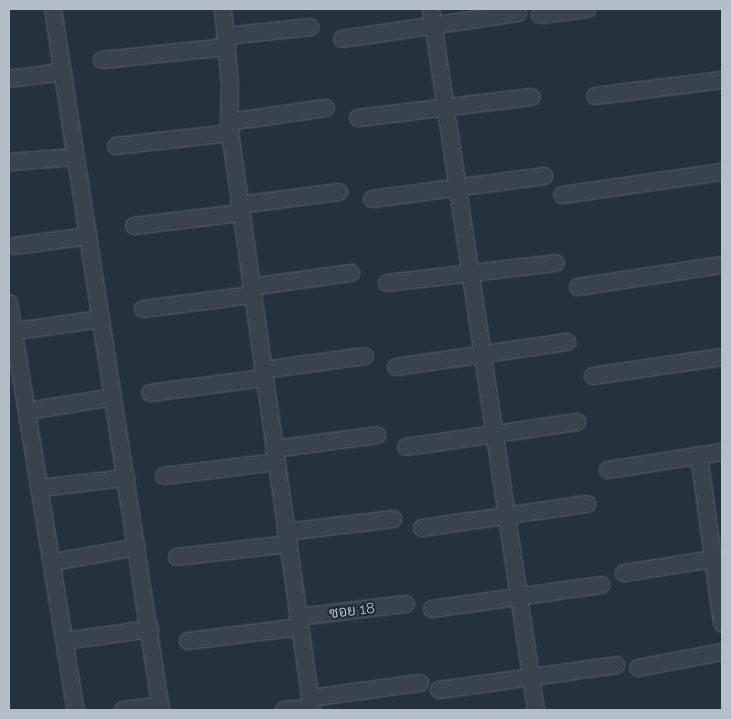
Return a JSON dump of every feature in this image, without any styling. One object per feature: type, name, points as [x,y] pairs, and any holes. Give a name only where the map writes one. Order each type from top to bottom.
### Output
[{"type":"street","points":[[53,9],[161,708],[123,710]]},
{"type":"street","points":[[223,9],[227,42],[229,127],[311,705]]},
{"type":"street","points":[[431,9],[436,25],[536,710]]},
{"type":"street","points":[[540,15],[588,9]]},
{"type":"street","points":[[342,39],[518,13]]},
{"type":"street","points":[[102,60],[227,42],[310,27]]},
{"type":"street","points":[[9,79],[63,72]]},
{"type":"street","points":[[595,96],[722,80]]},
{"type":"street","points":[[358,118],[532,97]]},
{"type":"street","points":[[116,146],[326,108]]},
{"type":"street","points":[[9,162],[76,157]]},
{"type":"street","points":[[562,195],[722,172]]},
{"type":"street","points":[[372,199],[544,176]]},
{"type":"street","points":[[134,226],[340,192]]},
{"type":"street","points":[[15,246],[88,236]]},
{"type":"street","points":[[387,284],[556,263]]},
{"type":"street","points":[[578,287],[722,265]]},
{"type":"street","points":[[142,309],[352,273]]},
{"type":"street","points":[[9,303],[76,710]]},
{"type":"street","points":[[24,330],[101,319]]},
{"type":"street","points":[[396,367],[567,342]]},
{"type":"street","points":[[150,393],[365,356]]},
{"type":"street","points":[[593,376],[722,357]]},
{"type":"street","points":[[34,410],[113,398]]},
{"type":"street","points":[[406,447],[577,422]]},
{"type":"street","points":[[164,476],[377,436]]},
{"type":"street","points":[[608,470],[722,452]]},
{"type":"street","points":[[698,456],[722,623]]},
{"type":"street","points":[[49,488],[126,478]]},
{"type":"street","points":[[422,528],[587,504]]},
{"type":"street","points":[[177,557],[393,519]]},
{"type":"street","points":[[59,561],[137,547]]},
{"type":"street","points":[[624,573],[713,559]]},
{"type":"street","points":[[432,610],[601,585]]},
{"type":"street","name":"ซอย 18","points":[[188,640],[406,604]]},
{"type":"street","points":[[72,640],[150,629]]},
{"type":"street","points":[[638,668],[722,652]]},
{"type":"street","points":[[439,690],[616,665]]},
{"type":"street","points":[[284,710],[420,683]]}]
